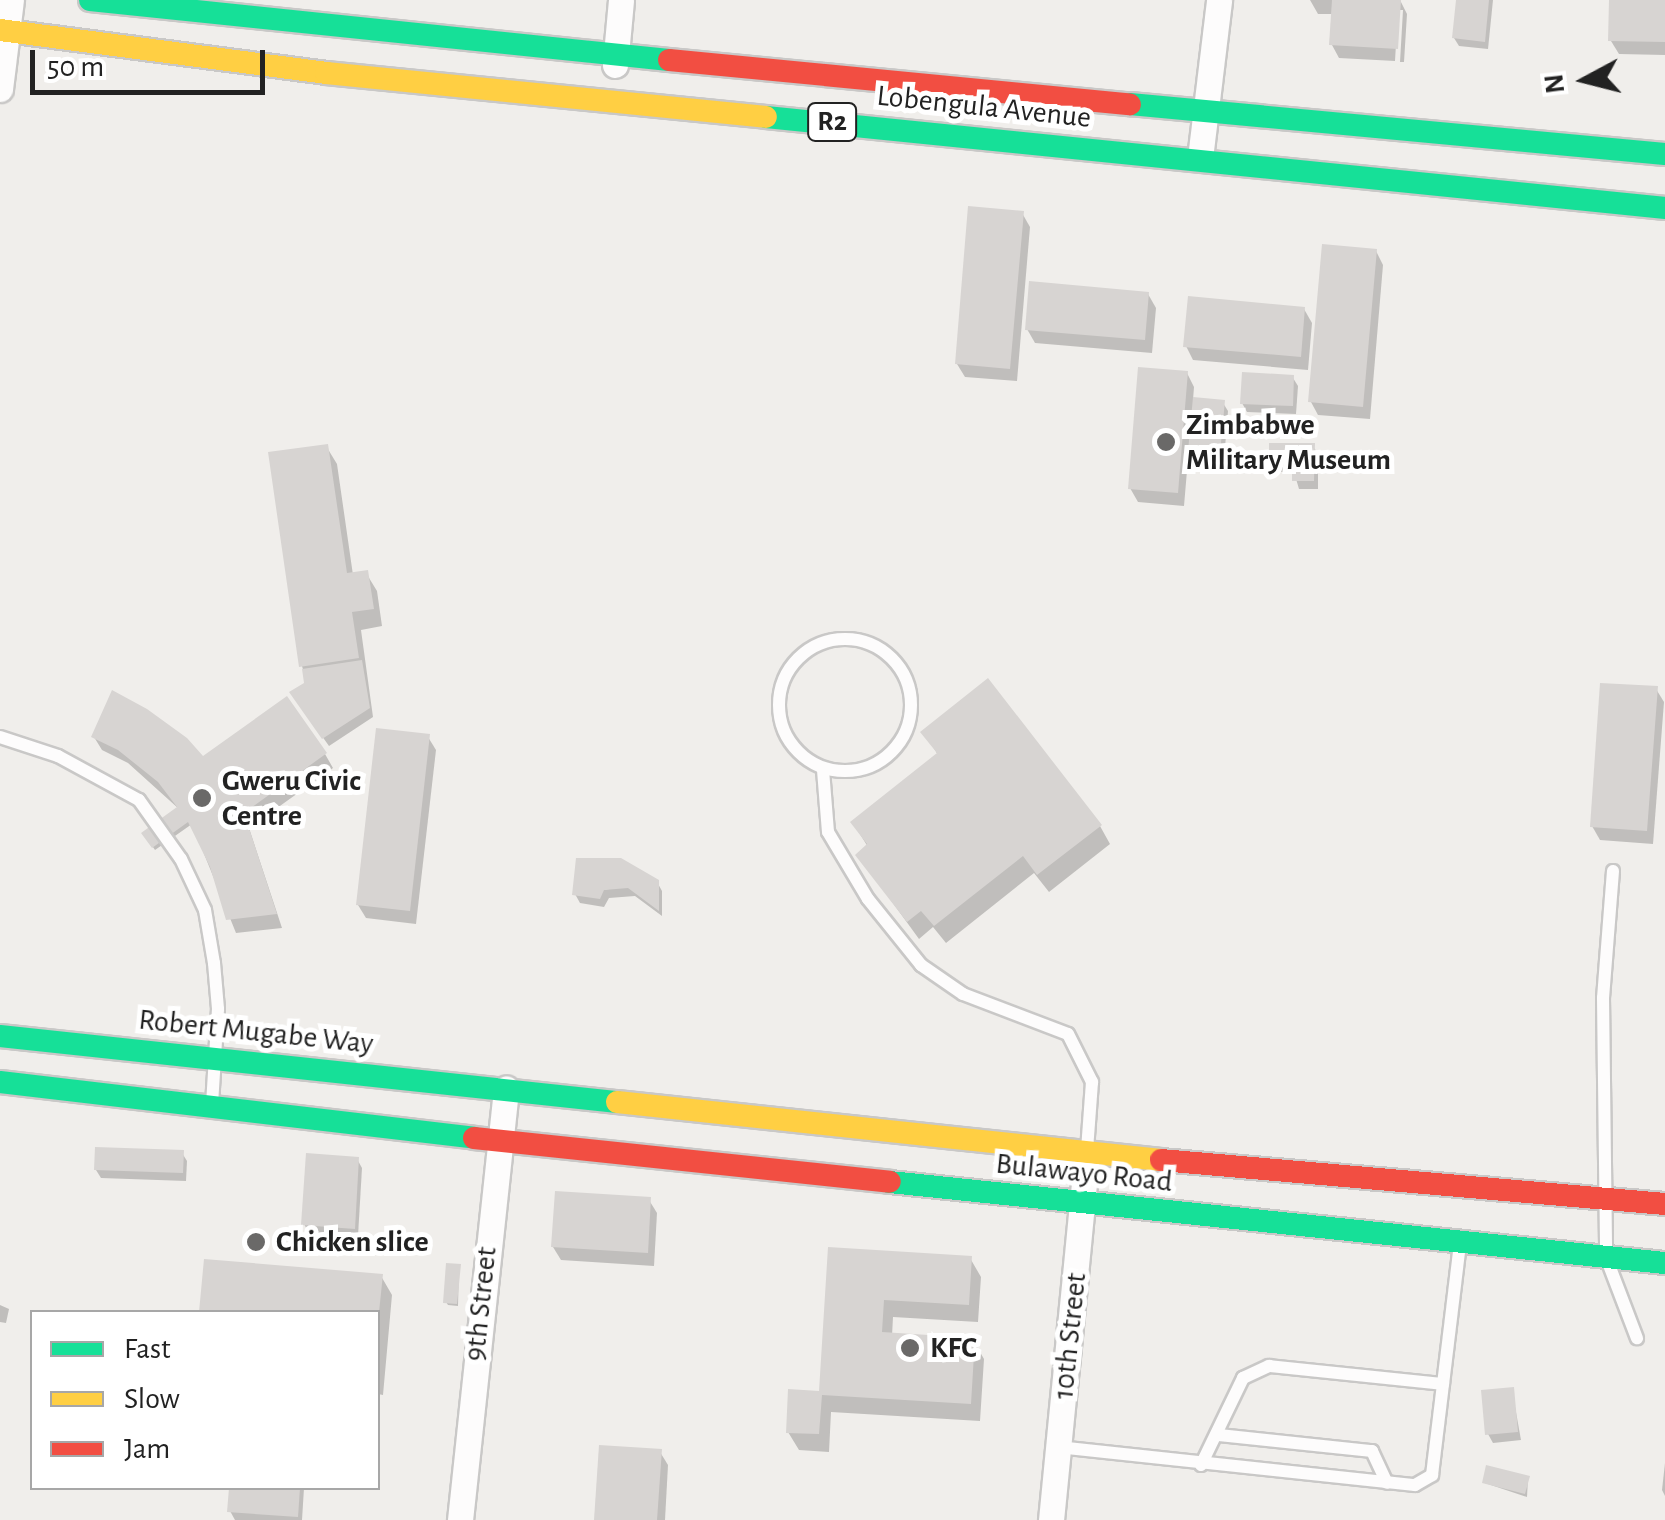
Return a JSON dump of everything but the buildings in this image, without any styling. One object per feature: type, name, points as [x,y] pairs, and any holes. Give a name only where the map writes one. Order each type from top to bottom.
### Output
[{"type":"main road","name":"Lobengula Avenue","points":[[90,0],[616,55],[1665,154]]},
{"type":"main road","name":"Lobengula Avenue","points":[[3,30],[326,73],[1200,158],[1665,208]]},
{"type":"main road","name":"Robert Mugabe Way","points":[[0,1036],[506,1088]]},
{"type":"main road","points":[[0,1082],[497,1141]]},
{"type":"main road","name":"Bulawayo Road","points":[[506,1088],[1087,1152],[1665,1204]]},
{"type":"main road","name":"Bulawayo Road","points":[[497,1141],[1460,1245],[1665,1263]]},
{"type":"street","points":[[0,89],[3,30],[11,0]]},
{"type":"street","points":[[612,100],[621,0]]},
{"type":"street","points":[[1200,158],[1219,0]]},
{"type":"street","name":"9th Street","points":[[460,1520],[497,1141],[506,1088]]},
{"type":"street","name":"10th Street","points":[[1051,1520],[1087,1152]]},
{"type":"lane","points":[[823,770],[870,769],[894,748],[905,737],[912,691],[887,650],[842,635],[799,653],[776,695],[786,741],[823,770],[828,832],[868,899],[921,965],[963,994],[1068,1034],[1092,1082],[1087,1152]]},
{"type":"lane","points":[[0,737],[58,756],[100,777],[140,800],[159,826],[206,910],[218,1009],[212,1107]]},
{"type":"lane","points":[[1614,871],[1603,998],[1606,1257],[1637,1338]]},
{"type":"lane","points":[[1058,1448],[1415,1486],[1432,1475],[1460,1245]]},
{"type":"lane","points":[[1202,1465],[1243,1378],[1269,1366],[1443,1384]]},
{"type":"lane","points":[[1219,1435],[1372,1451],[1387,1483]]},
{"type":"traffic: fast","points":[[90,0],[669,60]]},
{"type":"traffic: fast","points":[[1130,104],[1665,154]]},
{"type":"traffic: fast","points":[[766,117],[1665,208]]},
{"type":"traffic: fast","points":[[0,1036],[617,1102]]},
{"type":"traffic: fast","points":[[0,1082],[474,1138]]},
{"type":"traffic: fast","points":[[890,1182],[1665,1263]]},
{"type":"traffic: slow","points":[[0,30],[326,73],[766,117]]},
{"type":"traffic: slow","points":[[617,1102],[1161,1160]]},
{"type":"traffic: jam","points":[[669,60],[1130,104]]},
{"type":"traffic: jam","points":[[474,1138],[890,1182]]},
{"type":"traffic: jam","points":[[1161,1160],[1665,1204]]},
{"type":"place","name":"Zimbabwe Military Museum","points":[[1166,442]]},
{"type":"place","name":"Gweru Civic Centre","points":[[202,798]]},
{"type":"place","name":"Chicken slice","points":[[256,1242]]},
{"type":"place","name":"KFC","points":[[910,1348]]}]
